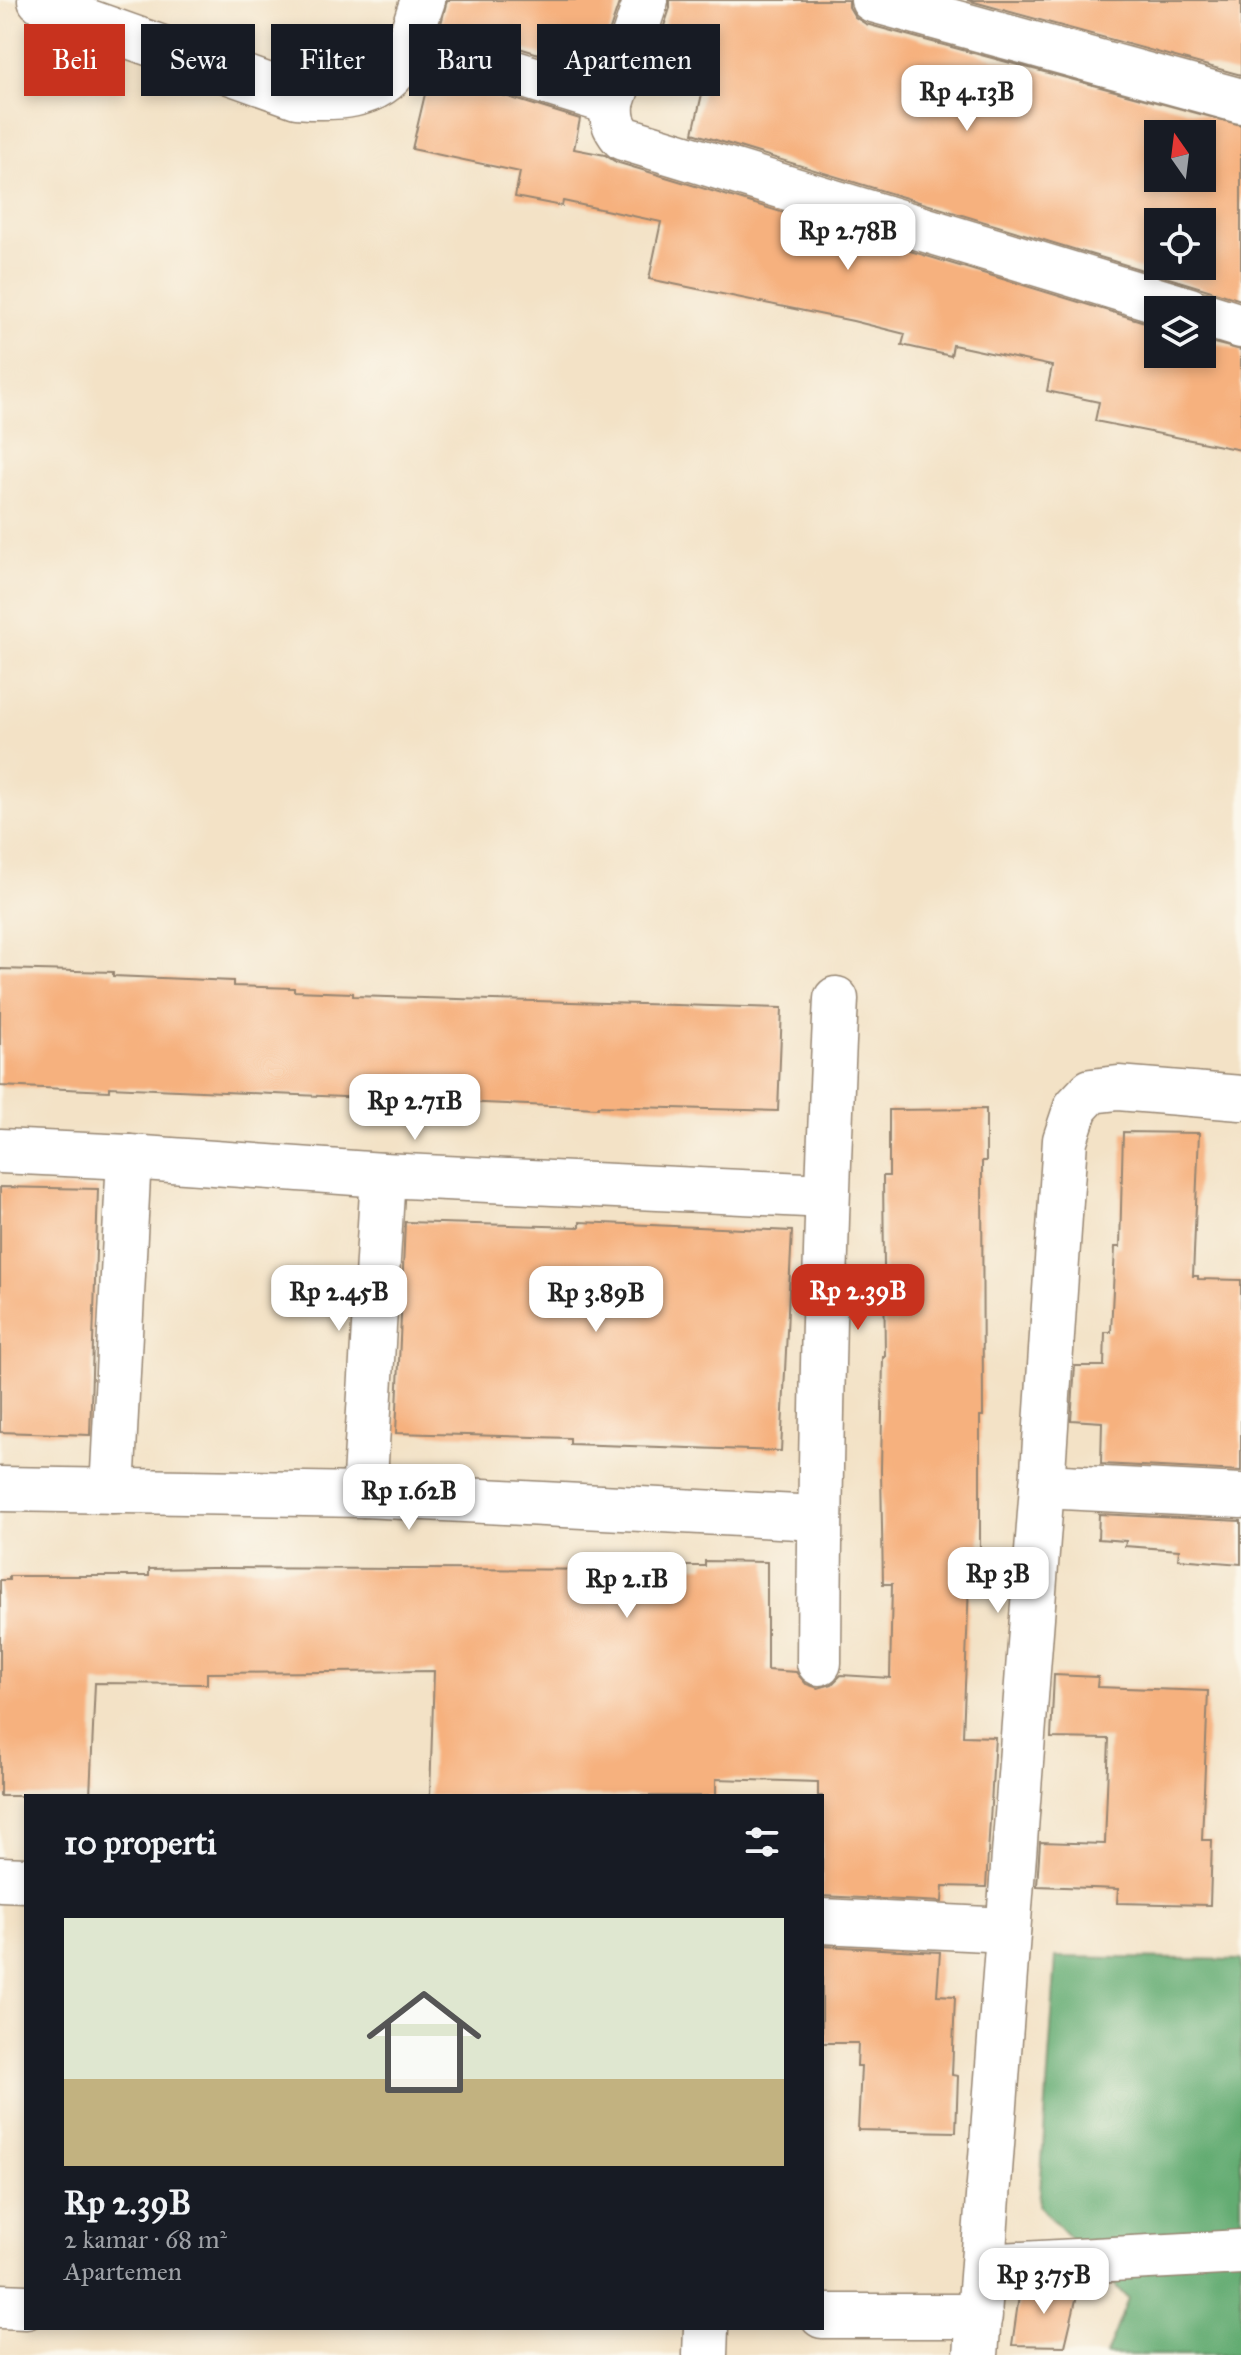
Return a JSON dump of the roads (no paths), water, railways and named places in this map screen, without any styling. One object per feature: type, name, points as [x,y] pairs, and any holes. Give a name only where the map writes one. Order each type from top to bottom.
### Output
[{"type":"street","points":[[40,0],[53,9],[297,96],[324,98],[359,94],[386,82],[401,62],[423,0]]},
{"type":"street","points":[[646,0],[612,103],[614,126],[623,138],[1144,296]]},
{"type":"street","points":[[873,0],[1241,101]]},
{"type":"street","points":[[408,40],[612,103]]},
{"type":"street","points":[[1216,318],[1241,326]]},
{"type":"street","points":[[819,1663],[819,1518],[827,1196],[836,999]]},
{"type":"street","points":[[824,2316],[978,2336],[1065,1140],[1076,1107],[1091,1091],[1118,1088],[1241,1098]]},
{"type":"street","points":[[0,1151],[383,1175],[827,1196]]},
{"type":"street","points":[[112,1491],[129,1157]]},
{"type":"street","points":[[364,1495],[383,1175]]},
{"type":"street","points":[[1042,1486],[1241,1496]]},
{"type":"street","points":[[0,1489],[364,1495],[819,1518]]},
{"type":"street","points":[[0,1879],[24,1880]]},
{"type":"street","points":[[824,1921],[1008,1930]]},
{"type":"street","points":[[984,2266],[1241,2252]]},
{"type":"street","points":[[0,2306],[24,2307]]},
{"type":"street","points":[[705,2355],[706,2330]]}]
